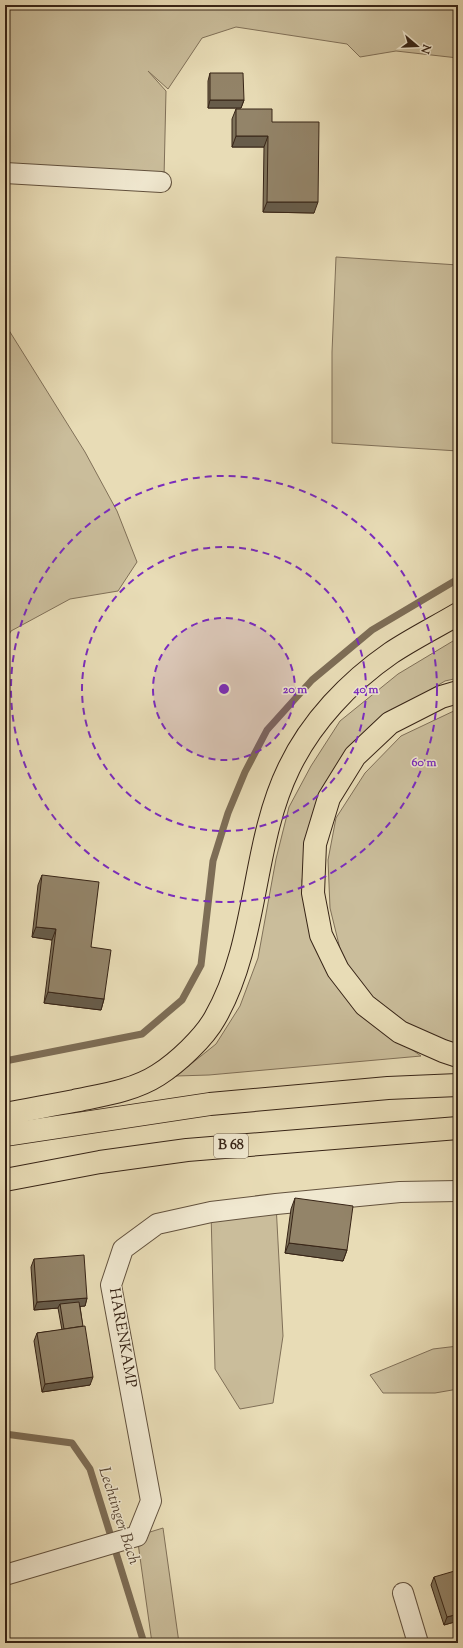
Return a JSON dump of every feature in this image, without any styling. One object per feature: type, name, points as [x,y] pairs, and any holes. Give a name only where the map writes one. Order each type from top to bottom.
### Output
[{"type":"highway","points":[[5,1114],[99,1096],[127,1089],[157,1075],[189,1050],[215,1020],[233,981],[245,939],[272,815],[289,768],[314,726],[349,686],[385,658],[458,614]]},
{"type":"highway","points":[[458,692],[441,697],[390,723],[355,756],[329,798],[315,844],[313,893],[321,935],[338,970],[366,1005],[400,1032],[442,1051],[458,1056]]},
{"type":"highway","points":[[5,1136],[210,1104],[388,1088],[458,1085]]},
{"type":"highway","name":"B 68","points":[[5,1180],[100,1162],[187,1150],[458,1128]]},
{"type":"street","points":[[5,173],[161,182]]},
{"type":"street","name":"HARENKAMP","points":[[5,1575],[137,1536],[152,1501],[111,1285],[123,1249],[157,1224],[211,1212],[400,1192],[458,1191]]},
{"type":"street","points":[[403,1593],[418,1643]]},
{"type":"shaded area","points":[[5,5],[458,5],[458,58],[396,51],[360,57],[347,44],[236,27],[202,38],[168,89],[148,71],[166,91],[164,178],[5,168]]},
{"type":"shaded area","points":[[336,257],[458,265],[458,451],[332,443],[332,352]]},
{"type":"shaded area","points":[[5,324],[85,452],[117,511],[137,562],[118,591],[70,599],[11,631],[5,642]]},
{"type":"shaded area","points":[[458,638],[458,678],[445,681],[371,725],[335,767],[312,817],[302,881],[311,933],[367,1018],[421,1056],[209,1075],[176,1076],[216,1044],[240,1006],[258,958],[276,859],[289,807],[311,766],[340,721],[398,674]]},
{"type":"shaded area","points":[[458,709],[458,1048],[385,1014],[343,961],[330,908],[328,860],[336,818],[365,773],[401,736]]},
{"type":"shaded area","points":[[276,1204],[283,1336],[273,1403],[240,1409],[215,1369],[211,1212]]},
{"type":"shaded area","points":[[458,1346],[458,1389],[435,1393],[383,1393],[370,1375],[433,1349]]},
{"type":"shaded area","points":[[163,1528],[179,1643],[152,1643],[137,1536]]},
{"type":"building","points":[[210,73],[243,73],[244,100],[210,100]]},
{"type":"building","points":[[236,109],[272,109],[272,122],[319,122],[318,202],[267,202],[268,136],[236,136]]},
{"type":"building","points":[[42,875],[99,882],[91,947],[111,950],[104,999],[48,992],[56,929],[36,927]]},
{"type":"building","points":[[295,1198],[353,1206],[347,1250],[289,1243]]},
{"type":"building","points":[[84,1255],[87,1298],[37,1302],[34,1259]]},
{"type":"building","points":[[79,1302],[83,1326],[64,1329],[60,1304]]},
{"type":"building","points":[[85,1326],[93,1377],[45,1384],[37,1333]]},
{"type":"building","points":[[458,1570],[458,1614],[447,1617],[434,1577]]},
{"type":"waterway","points":[[5,1061],[142,1034],[182,1000],[201,965],[213,861],[228,813],[245,772],[267,730],[312,680],[372,630],[458,579]]},
{"type":"waterway","name":"Lechtinger Bach","points":[[5,1434],[72,1443],[90,1469],[144,1643]]}]
